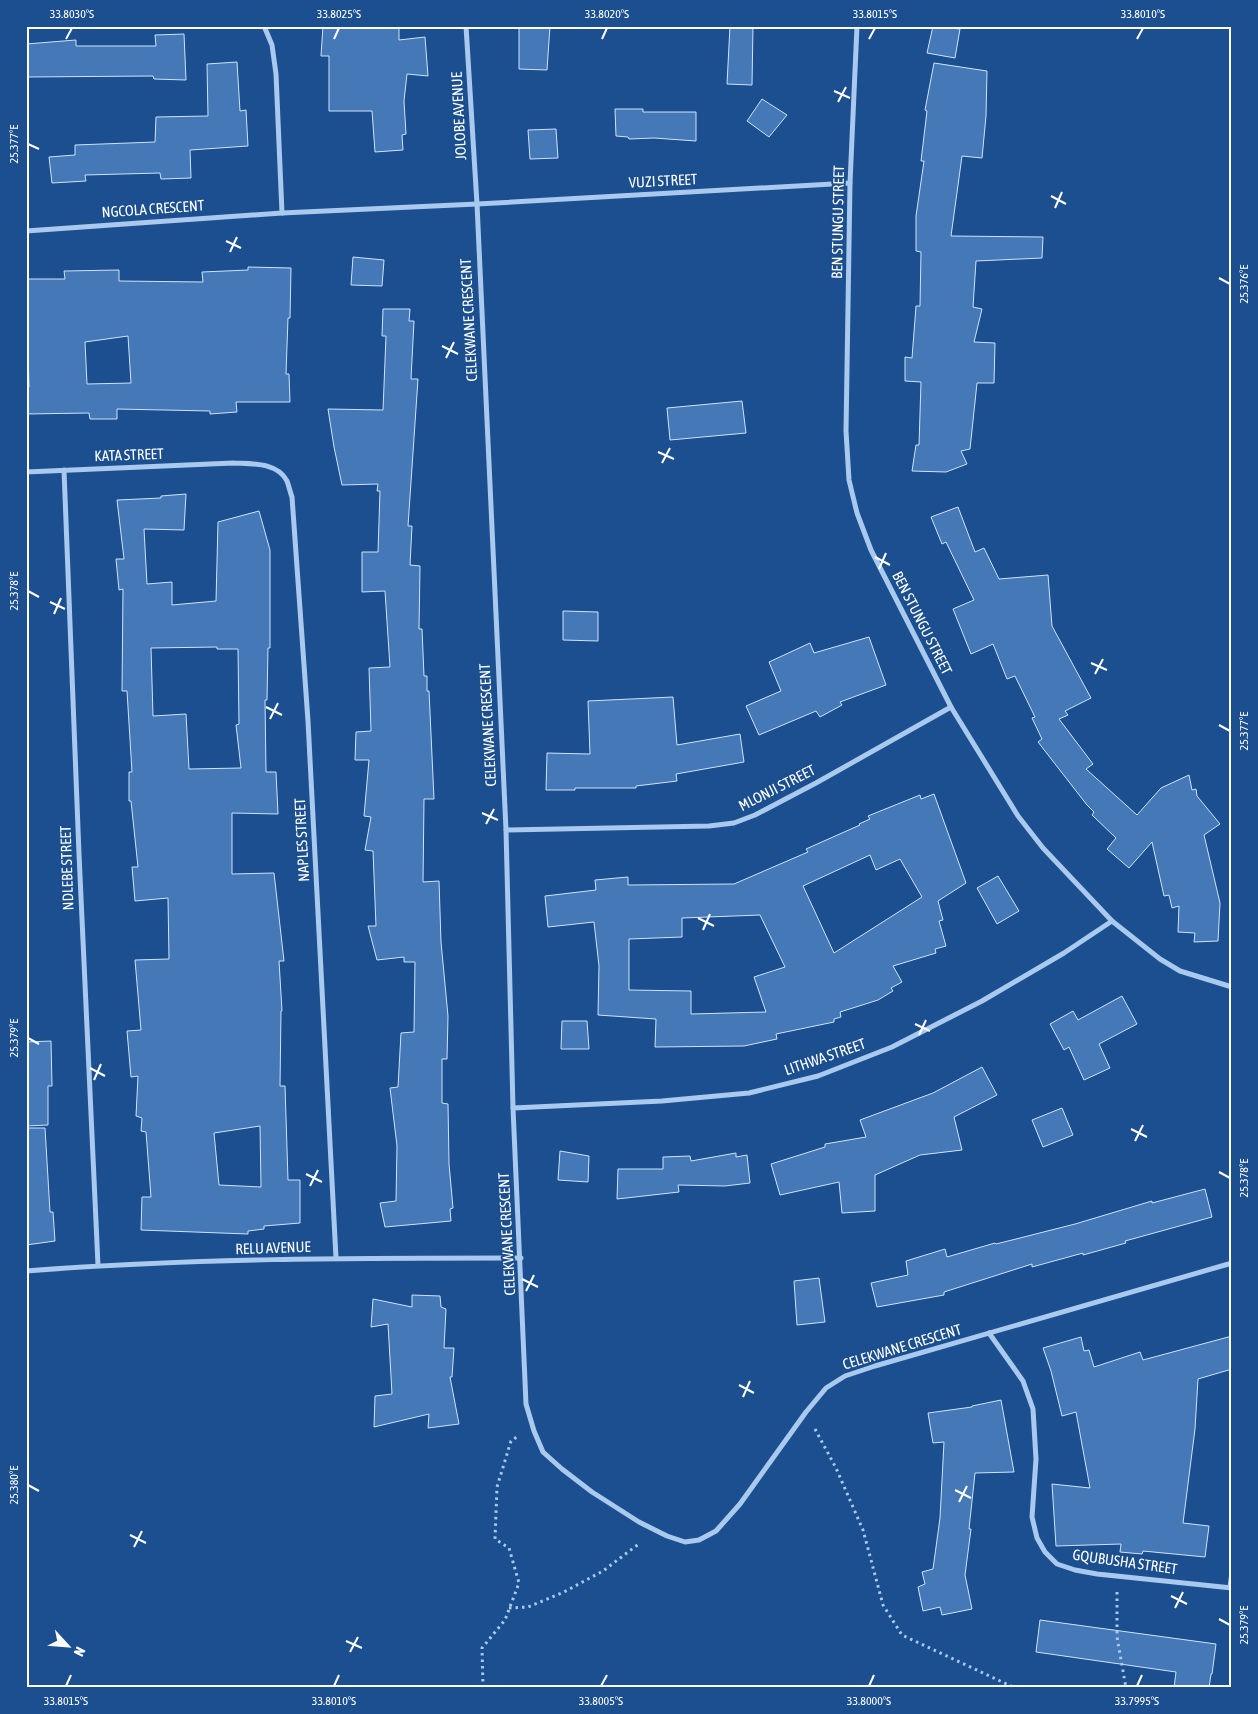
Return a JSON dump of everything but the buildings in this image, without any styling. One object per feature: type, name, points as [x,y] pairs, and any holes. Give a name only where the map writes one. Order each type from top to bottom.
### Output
[{"type":"street","points":[[264,26],[272,45],[276,74],[282,213]]},
{"type":"street","name":"JOLOBE AVENUE","points":[[466,26],[476,204]]},
{"type":"street","name":"BEN STUNGU STREET","points":[[857,26],[850,183],[846,430],[849,480],[857,513],[871,550],[951,707],[1018,816],[1043,848],[1112,921],[1160,959],[1180,971],[1232,987]]},
{"type":"street","name":"VUZI STREET","points":[[476,204],[850,183]]},
{"type":"street","name":"NGCOLA CRESCENT","points":[[26,231],[282,213],[476,204]]},
{"type":"street","name":"CELEKWANE CRESCENT","points":[[476,204],[506,830],[513,1108],[526,1404],[533,1427],[544,1452],[562,1469],[592,1492],[639,1522],[685,1542],[699,1540],[716,1530],[740,1504],[806,1412],[826,1388],[845,1376],[1232,1263]]},
{"type":"street","name":"KATA STREET","points":[[26,472],[233,463]]},
{"type":"street","name":"NAPLES STREET","points":[[233,463],[257,464],[271,467],[287,481],[292,497],[308,721],[336,1258]]},
{"type":"street","name":"NDLEBE STREET","points":[[64,470],[98,1265]]},
{"type":"street","name":"MLONJI STREET","points":[[506,830],[709,826],[734,823],[755,815],[816,783],[951,707]]},
{"type":"street","name":"LITHWA STREET","points":[[513,1108],[662,1101],[749,1093],[818,1076],[892,1047],[982,1001],[1064,953],[1112,921]]},
{"type":"street","name":"RELU AVENUE","points":[[26,1271],[98,1265],[336,1258],[521,1258]]},
{"type":"street","name":"GQUBUSHA STREET","points":[[989,1333],[1023,1381],[1033,1409],[1036,1459],[1032,1517],[1037,1538],[1045,1552],[1057,1564],[1075,1570],[1117,1577],[1231,1588]]},
{"type":"street","points":[[1231,1588],[1232,1572]]},
{"type":"path","points":[[806,1412],[836,1468],[863,1530],[883,1605],[902,1635],[1015,1688]]},
{"type":"path","points":[[484,1688],[482,1648],[505,1620],[519,1583],[509,1548],[495,1539],[497,1486],[511,1440],[533,1427]]},
{"type":"path","points":[[509,1608],[528,1607],[564,1592],[603,1570],[637,1544],[663,1534]]},
{"type":"path","points":[[1117,1577],[1117,1637],[1126,1688]]}]
